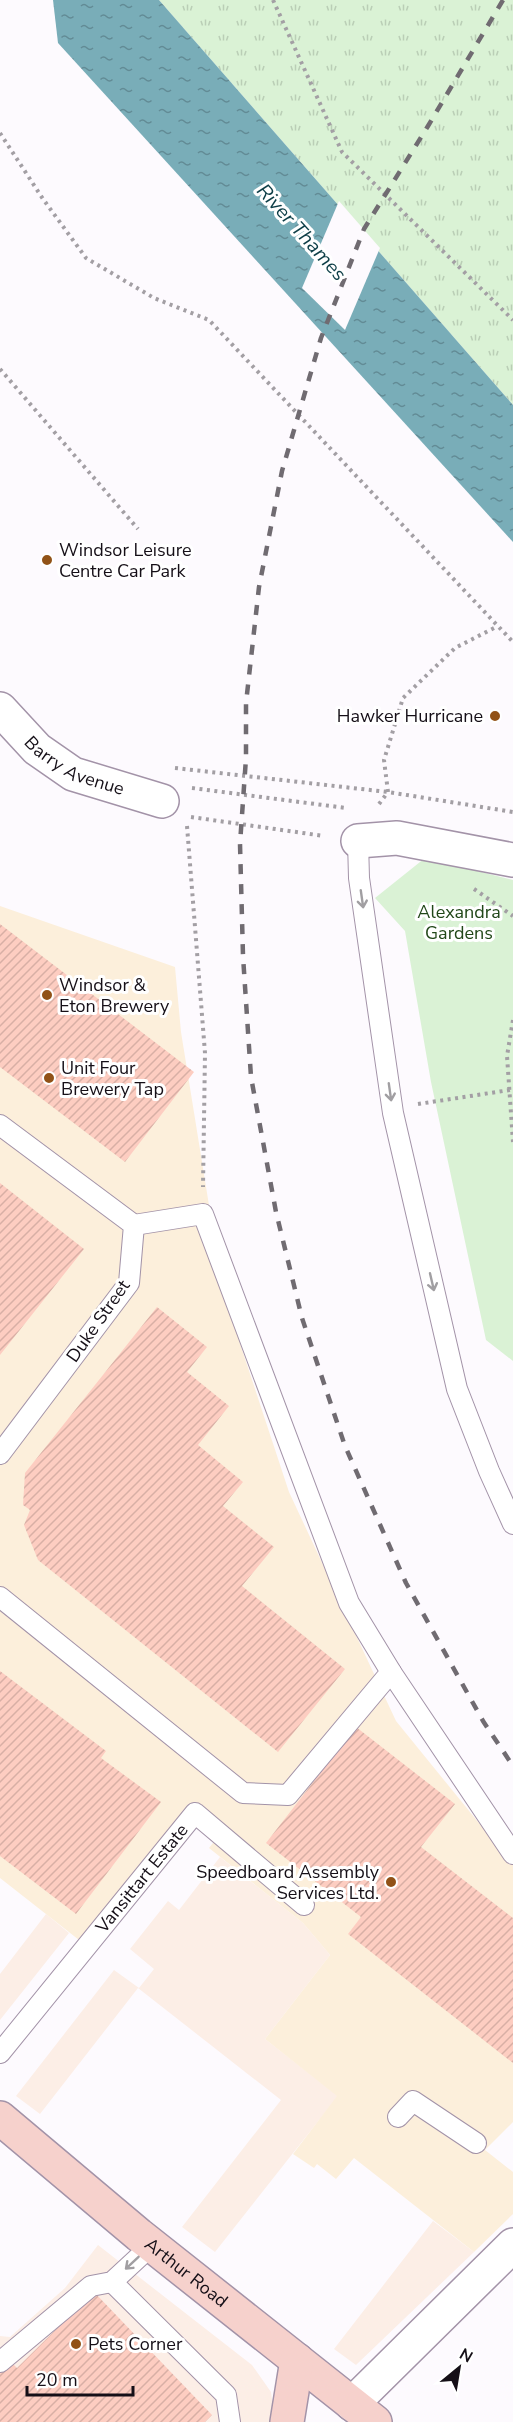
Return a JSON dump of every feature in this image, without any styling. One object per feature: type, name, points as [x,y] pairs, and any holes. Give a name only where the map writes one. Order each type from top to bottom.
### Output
[{"type":"street","name":"Barry Avenue","points":[[0,709],[37,749],[73,774],[125,790],[174,809]]},
{"type":"street","points":[[358,840],[397,838],[513,860]]},
{"type":"street","name":"Arthur Road","points":[[0,2118],[152,2245],[297,2360],[354,2416]]},
{"type":"street","points":[[354,2416],[513,2245]]},
{"type":"street","points":[[287,2422],[297,2360]]},
{"type":"lane","points":[[358,840],[359,878],[392,1109],[457,1389],[489,1471],[513,1524]]},
{"type":"lane","points":[[0,1125],[134,1225],[202,1214],[349,1603],[391,1672],[513,1854]]},
{"type":"lane","name":"Duke Street","points":[[0,1454],[129,1282],[134,1225]]},
{"type":"lane","points":[[0,1597],[243,1793],[288,1795],[391,1672]]},
{"type":"lane","name":"Vansittart Estate","points":[[0,2053],[195,1813],[304,1905]]},
{"type":"lane","points":[[398,2117],[413,2101],[476,2143]]},
{"type":"lane","points":[[0,2362],[91,2286],[112,2282],[152,2245]]},
{"type":"lane","points":[[112,2282],[226,2395],[230,2422]]},
{"type":"path","points":[[273,0],[342,152],[513,320]]},
{"type":"path","points":[[0,133],[43,199],[86,258],[154,298],[209,320],[513,642]]},
{"type":"path","points":[[0,369],[138,529]]},
{"type":"path","points":[[388,792],[384,760],[403,698],[455,648],[498,626]]},
{"type":"path","points":[[125,790],[176,768],[388,792],[513,812]]},
{"type":"path","points":[[202,1214],[206,1053],[174,809],[190,788],[351,808]]},
{"type":"path","points":[[174,809],[358,840]]},
{"type":"path","points":[[513,1020],[507,1056],[513,1142]]},
{"type":"path","points":[[392,1109],[510,1090]]},
{"type":"shaded area","points":[[0,906],[175,967],[181,1032],[223,1292],[289,1492],[396,1721],[513,1865],[513,2122],[485,2150],[513,2172],[513,2214],[474,2252],[354,2158],[336,2179],[317,2164],[314,2168],[293,2154],[337,2096],[265,2039],[330,1955],[303,1923],[209,1848],[224,1829],[196,1810],[88,1947],[0,1878]]},
{"type":"shaded area","points":[[220,1857],[303,1923],[330,1955],[265,2039],[338,2096],[215,2252],[182,2227],[281,2100],[138,1988],[40,2114],[16,2096],[114,1970],[139,1988],[154,1969],[130,1949],[168,1901],[179,1910]]},
{"type":"shaded area","points":[[46,1914],[69,1933],[0,2020],[0,1974]]},
{"type":"shaded area","points":[[433,2221],[474,2252],[356,2365],[334,2349]]},
{"type":"shaded area","points":[[98,2245],[252,2365],[271,2392],[275,2422],[0,2422],[0,2336],[10,2337],[65,2288]]},
{"type":"green space","points":[[159,0],[513,0],[513,405],[207,55]]},
{"type":"green space","name":"Alexandra Gardens","points":[[425,858],[513,880],[513,1361],[486,1340],[431,1082],[405,931],[375,898]]},
{"type":"water","name":"River Thames","points":[[53,0],[159,0],[513,405],[513,542],[58,43]]},
{"type":"pier","points":[[339,201],[380,248],[345,330],[302,288]]},
{"type":"building","name":"Windsor & Eton Brewery","points":[[0,924],[194,1072],[125,1162],[0,1067]]},
{"type":"building","points":[[0,1183],[84,1249],[0,1355]]},
{"type":"building","points":[[157,1307],[207,1347],[187,1372],[229,1406],[198,1445],[243,1482],[223,1506],[274,1547],[242,1586],[345,1669],[278,1752],[38,1560],[24,1525],[30,1510],[23,1505],[25,1473]]},
{"type":"building","points":[[0,1671],[106,1751],[101,1758],[161,1802],[76,1914],[0,1856]]},
{"type":"building","name":"Speedboard Assembly Services Ltd.","points":[[356,1727],[455,1804],[421,1847],[513,1918],[513,2063],[348,1934],[361,1917],[266,1843]]},
{"type":"building","points":[[94,2292],[212,2415],[205,2422],[0,2422],[0,2371],[10,2361],[17,2368]]},
{"type":"railway","points":[[503,0],[364,229],[321,338],[282,471],[259,587],[246,703],[246,758],[240,844],[243,956],[251,1077],[276,1212],[302,1318],[345,1446],[406,1583],[483,1721],[513,1766]]},
{"type":"place","name":"Windsor Leisure Centre Car Park","points":[[47,560]]},
{"type":"place","name":"Hawker Hurricane","points":[[495,716]]},
{"type":"place","name":"Windsor & Eton Brewery","points":[[47,995]]},
{"type":"place","name":"Unit Four Brewery Tap","points":[[49,1078]]},
{"type":"place","name":"Speedboard Assembly Services Ltd.","points":[[391,1882]]},
{"type":"place","name":"Pets Corner","points":[[76,2344]]}]
